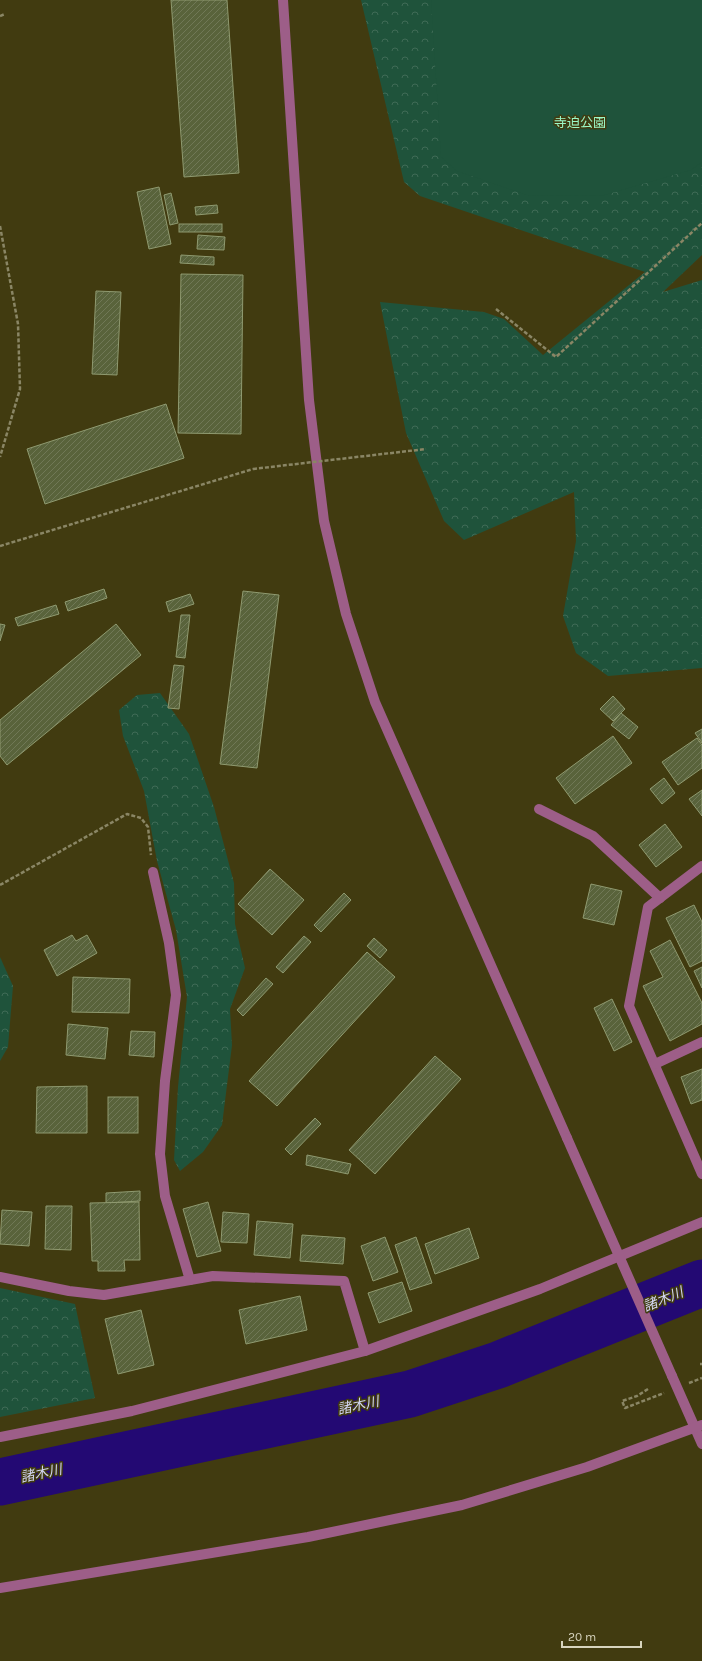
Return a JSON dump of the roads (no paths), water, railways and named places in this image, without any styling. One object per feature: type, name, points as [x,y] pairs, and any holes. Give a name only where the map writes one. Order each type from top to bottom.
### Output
[{"type":"street","points":[[283,0],[308,400],[324,521],[344,607],[375,702],[672,1376],[698,1426],[702,1444]]},
{"type":"street","points":[[539,809],[593,836],[660,898]]},
{"type":"street","points":[[702,866],[648,907],[630,1006],[702,1174]]},
{"type":"street","points":[[153,872],[169,944],[176,995],[165,1081],[160,1154],[165,1196],[190,1280]]},
{"type":"street","points":[[654,1064],[702,1042]]},
{"type":"street","points":[[0,1437],[132,1411],[365,1351],[540,1289],[702,1222]]},
{"type":"street","points":[[0,1277],[104,1295],[212,1276],[344,1281],[365,1351]]},
{"type":"street","points":[[0,1588],[308,1537],[462,1505],[586,1467],[698,1426]]},
{"type":"waterway","name":"諸木川","points":[[0,1482],[410,1394],[498,1365],[702,1283]]},
{"type":"park label","name":"寺迫公園","points":[[580,122]]}]
